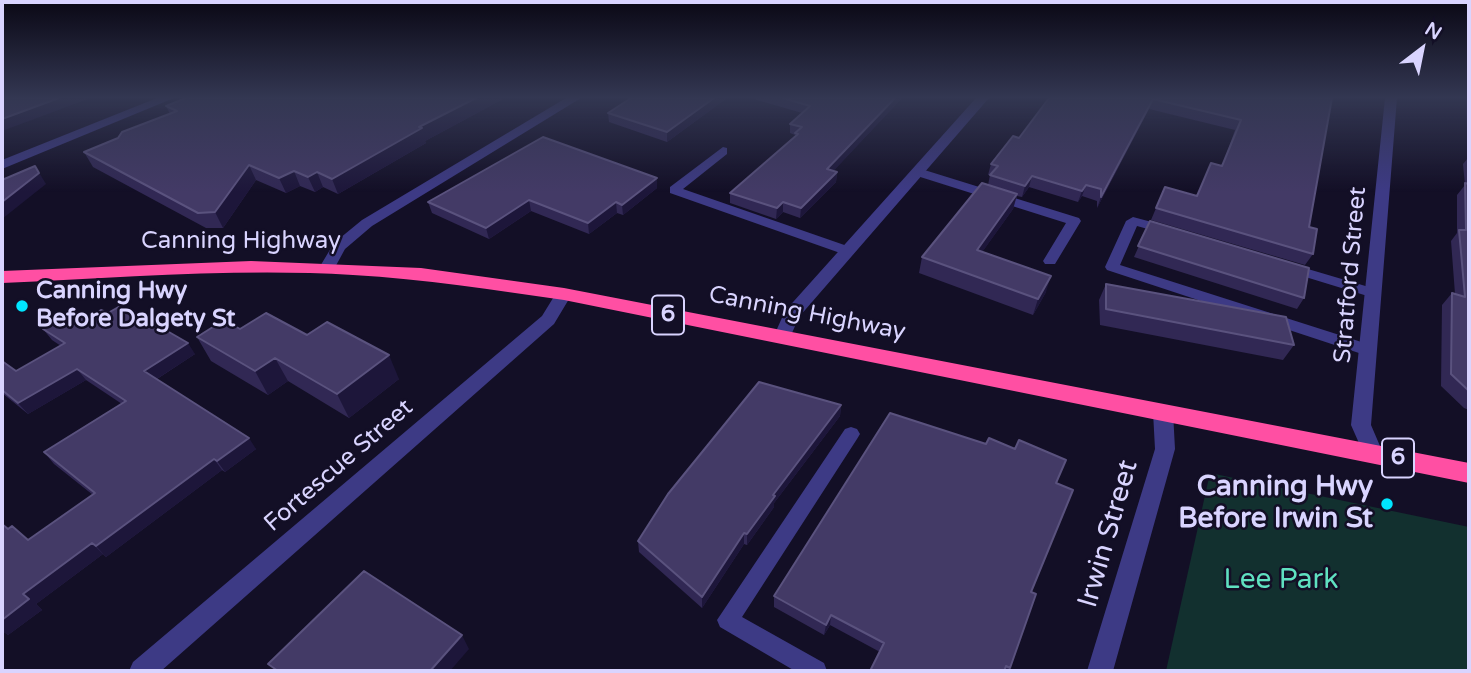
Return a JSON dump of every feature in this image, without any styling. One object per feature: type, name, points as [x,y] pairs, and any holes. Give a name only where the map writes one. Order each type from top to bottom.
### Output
[{"type":"highway","name":"Canning Highway","points":[[2,277],[96,271],[327,268],[464,278],[564,294],[1469,473]]},
{"type":"street","points":[[2,165],[90,129]]},
{"type":"street","points":[[327,268],[339,246],[367,223],[523,129]]},
{"type":"street","points":[[782,338],[791,315],[955,129]]},
{"type":"street","name":"Stratford Street","points":[[1373,453],[1361,425],[1388,129]]},
{"type":"street","name":"Fortescue Street","points":[[142,671],[548,320],[564,294]]},
{"type":"street","name":"Irwin Street","points":[[1100,671],[1165,449],[1163,412]]},
{"type":"lane","points":[[723,151],[674,190],[848,251]]},
{"type":"lane","points":[[918,172],[1074,221],[1050,261]]},
{"type":"lane","points":[[1185,236],[1133,221],[1112,267],[1368,350]]},
{"type":"lane","points":[[1276,264],[1374,293]]},
{"type":"lane","points":[[816,671],[728,621],[851,434]]},
{"type":"green space","name":"Lee Park","points":[[1210,473],[1469,527],[1469,671],[1166,671]]},
{"type":"building","points":[[129,129],[420,129],[332,179],[317,172],[308,177],[294,171],[279,178],[249,165],[215,212],[198,213],[84,152],[118,138],[122,132]]},
{"type":"building","points":[[799,129],[865,129],[827,169],[837,172],[801,208],[783,202],[777,208],[730,193],[798,134],[795,133]]},
{"type":"building","points":[[1025,129],[1137,129],[1101,197],[1101,189],[1086,185],[1082,191],[1032,176],[1025,186],[990,175],[998,166],[991,164],[1013,136],[1019,138]]},
{"type":"building","points":[[1237,129],[1326,129],[1309,227],[1317,229],[1313,254],[1156,208],[1165,187],[1197,196],[1211,163],[1222,166]]},
{"type":"building","points":[[543,137],[657,178],[622,205],[616,202],[588,223],[529,200],[486,228],[428,202]]},
{"type":"building","points":[[35,166],[39,173],[2,202],[2,180]]},
{"type":"building","points":[[982,183],[1017,194],[977,250],[1051,276],[1038,299],[922,257]]},
{"type":"building","points":[[1465,183],[1469,184],[1469,391],[1451,374],[1452,293],[1465,297],[1459,230],[1466,230]]},
{"type":"building","points":[[1150,221],[1309,268],[1304,298],[1138,246]]},
{"type":"building","points":[[1106,284],[1286,317],[1294,345],[1106,309]]},
{"type":"building","points":[[122,305],[188,343],[144,371],[249,438],[217,461],[214,459],[96,546],[92,543],[23,594],[29,599],[2,620],[2,524],[8,529],[12,526],[28,540],[95,493],[44,452],[126,401],[77,369],[18,403],[2,390],[2,361],[16,371],[65,343],[43,329],[74,312],[86,319],[101,310],[108,313]]},
{"type":"building","points":[[266,313],[307,335],[327,322],[389,355],[337,394],[275,358],[255,371],[197,337],[224,320],[240,329]]},
{"type":"building","points":[[759,382],[841,405],[747,534],[744,533],[702,597],[638,541],[668,494]]},
{"type":"building","points":[[890,413],[986,444],[989,438],[1015,449],[1019,440],[1066,460],[1056,483],[1073,490],[1031,592],[1036,594],[1010,668],[1006,666],[1004,671],[870,671],[884,643],[831,615],[826,625],[774,596]]},
{"type":"building","points":[[364,571],[462,635],[430,671],[278,671],[268,664]]},
{"type":"place","name":"Canning Hwy Before Dalgety St","points":[[22,306]]},
{"type":"place","name":"Canning Hwy Before Irwin St","points":[[1387,504]]}]
